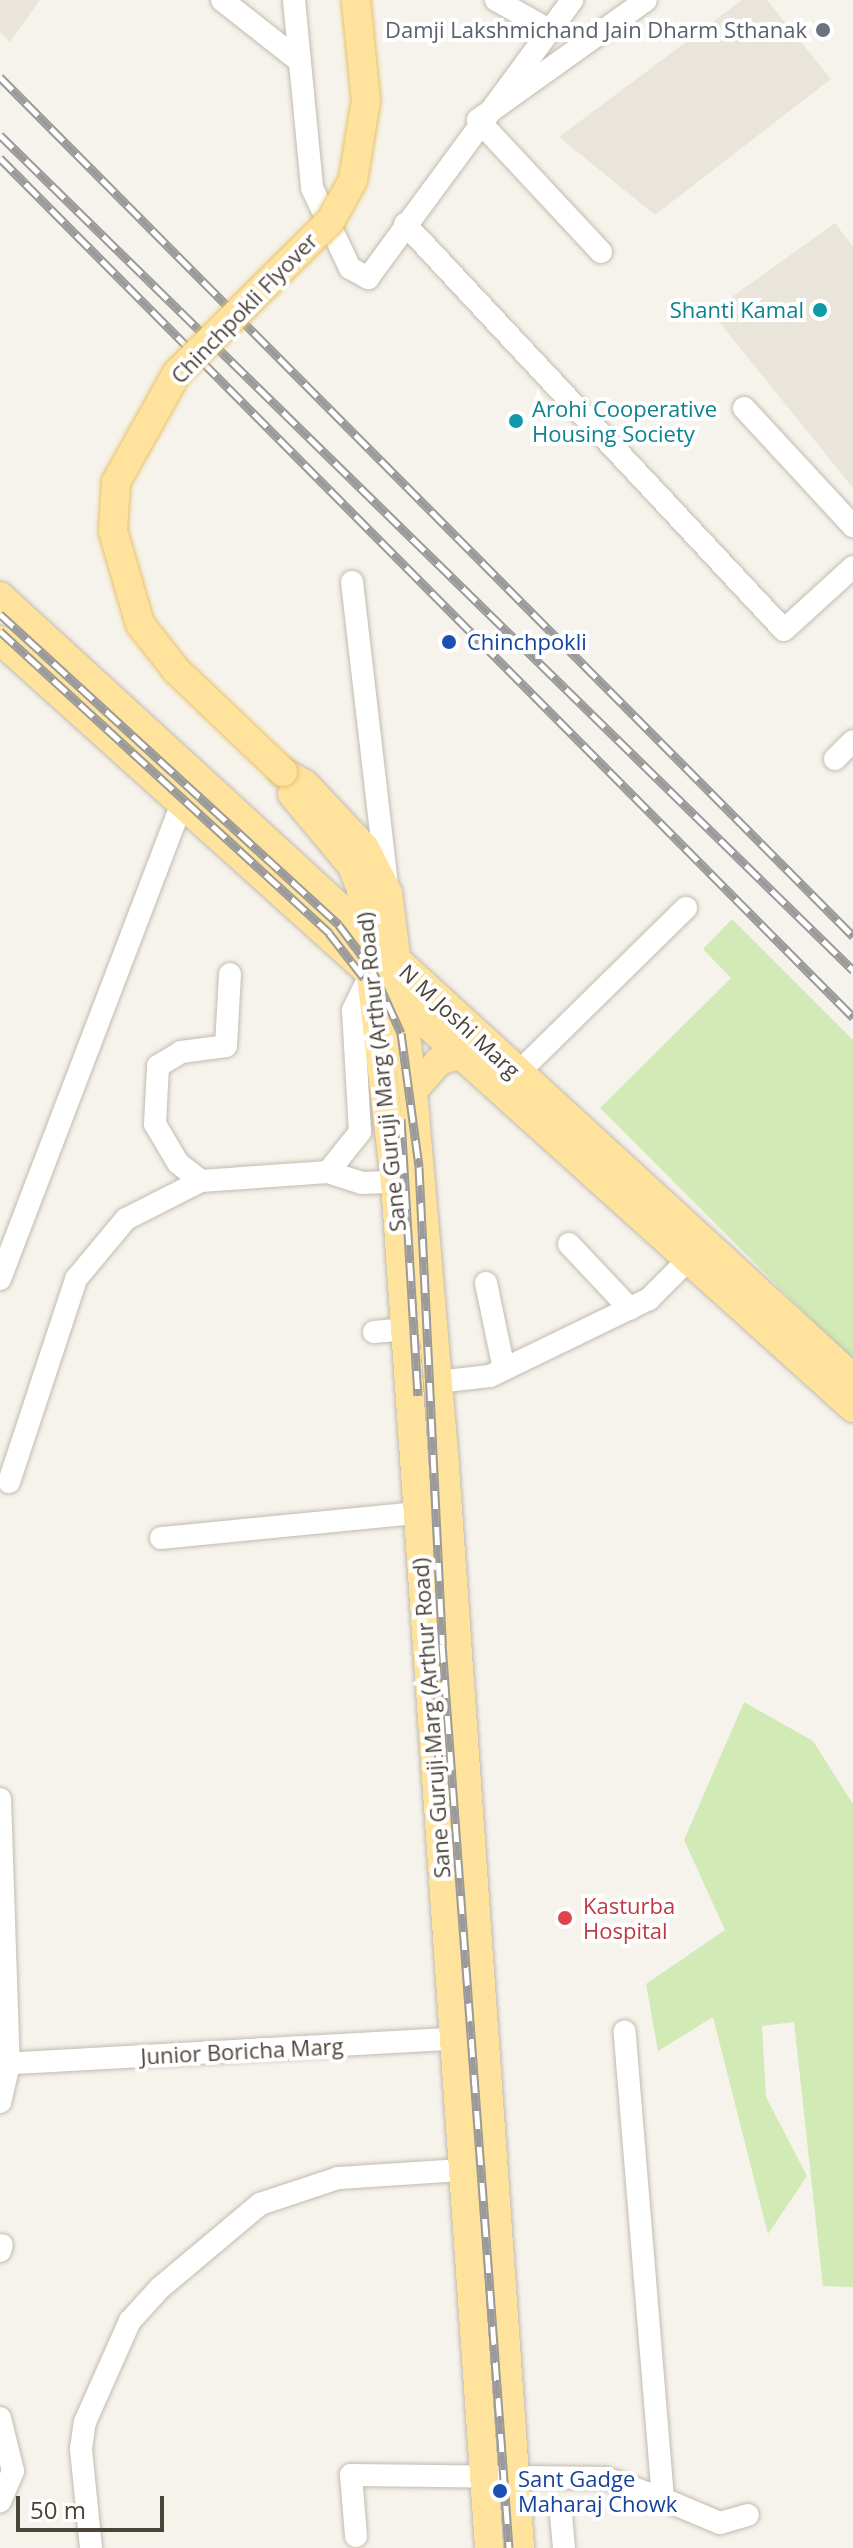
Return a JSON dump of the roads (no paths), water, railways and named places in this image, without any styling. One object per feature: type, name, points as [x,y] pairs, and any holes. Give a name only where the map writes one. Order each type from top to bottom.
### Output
[{"type":"main road","name":"Chinchpokli Flyover","points":[[356,0],[366,101],[353,180],[331,220],[177,373],[116,482],[113,531],[140,624],[176,670],[286,775],[305,784],[365,848],[374,891]]},
{"type":"main road","name":"N M Joshi Marg","points":[[0,596],[192,777],[365,929],[474,1050],[517,1074],[697,1252]]},
{"type":"main road","name":"N M Joshi Marg","points":[[0,640],[180,809],[366,973],[474,1050],[804,1348],[853,1408]]},
{"type":"main road","points":[[286,775],[291,793],[374,891]]},
{"type":"main road","points":[[292,866],[316,863],[324,834]]},
{"type":"main road","name":"Sane Guruji Marg (Arthur Road)","points":[[374,891],[365,929],[366,973],[395,1182],[414,1270]]},
{"type":"main road","name":"Sane Guruji Marg (Arthur Road)","points":[[374,891],[395,960],[413,1091],[414,1270],[419,1328],[418,1526],[489,2548]]},
{"type":"main road","points":[[413,1091],[439,1061],[474,1050]]},
{"type":"main road","name":"Sane Guruji Marg (Arthur Road)","points":[[419,1328],[437,1382],[450,1538],[520,2548]]},
{"type":"main road","name":"N M Joshi Marg","points":[[804,1348],[853,1378]]},
{"type":"main road","points":[[418,1526],[450,1538]]},
{"type":"main road","points":[[433,1747],[464,1743]]},
{"type":"main road","points":[[443,1888],[474,1885]]},
{"type":"main road","points":[[450,1993],[481,1991]]},
{"type":"street","points":[[222,0],[297,59]]},
{"type":"street","points":[[294,0],[297,59],[312,188],[350,268],[368,278],[478,120],[572,0]]},
{"type":"street","points":[[496,0],[549,30]]},
{"type":"street","points":[[478,120],[646,0]]},
{"type":"street","points":[[478,120],[601,252]]},
{"type":"street","points":[[405,224],[784,630],[853,567]]},
{"type":"street","points":[[744,408],[853,526]]},
{"type":"street","points":[[352,582],[374,891]]},
{"type":"street","points":[[835,759],[853,741]]},
{"type":"street","points":[[0,1279],[192,777]]},
{"type":"street","points":[[517,1074],[686,908]]},
{"type":"street","points":[[328,1172],[360,1132],[353,1010],[366,973]]},
{"type":"street","points":[[201,1181],[178,1163],[155,1124],[158,1066],[181,1052],[226,1046],[230,974]]},
{"type":"street","points":[[9,1482],[76,1279],[126,1219],[201,1181],[328,1172],[361,1183],[395,1182]]},
{"type":"street","points":[[569,1244],[630,1309]]},
{"type":"street","points":[[437,1382],[504,1369],[630,1309],[665,1288],[697,1252]]},
{"type":"street","points":[[486,1283],[504,1369]]},
{"type":"street","points":[[374,1332],[419,1328]]},
{"type":"street","points":[[161,1538],[418,1526]]},
{"type":"street","points":[[0,1799],[5,2064],[0,2102]]},
{"type":"street","points":[[625,2032],[663,2499]]},
{"type":"street","name":"Junior Boricha Marg","points":[[5,2064],[485,2037]]},
{"type":"street","points":[[91,2548],[85,2422],[130,2321],[160,2288],[260,2204],[338,2178],[462,2170]]},
{"type":"street","points":[[0,2501],[13,2471],[1,2425]]},
{"type":"street","points":[[356,2536],[351,2475],[484,2472],[606,2478],[720,2523],[748,2515]]},
{"type":"street","points":[[561,2514],[564,2548]]},
{"type":"railway","points":[[0,77],[853,936]]},
{"type":"railway","points":[[0,135],[853,970]]},
{"type":"railway","points":[[0,158],[853,1017]]},
{"type":"railway","points":[[0,614],[339,925],[372,969],[401,1033],[419,1167],[442,1644],[509,2548]]},
{"type":"railway","points":[[0,631],[329,933],[364,978]]},
{"type":"railway","points":[[401,1119],[418,1395]]},
{"type":"railway","points":[[433,1670],[441,1794]]},
{"type":"place","name":"Damji Lakshmichand Jain Dharm Sthanak","points":[[823,30]]},
{"type":"place","name":"Shanti Kamal","points":[[820,310]]},
{"type":"place","name":"Arohi Cooperative Housing Society","points":[[516,421]]},
{"type":"place","name":"Chinchpokli","points":[[449,642]]},
{"type":"place","name":"Kasturba Hospital","points":[[565,1918]]},
{"type":"place","name":"Sant Gadge Maharaj Chowk","points":[[500,2491]]}]
